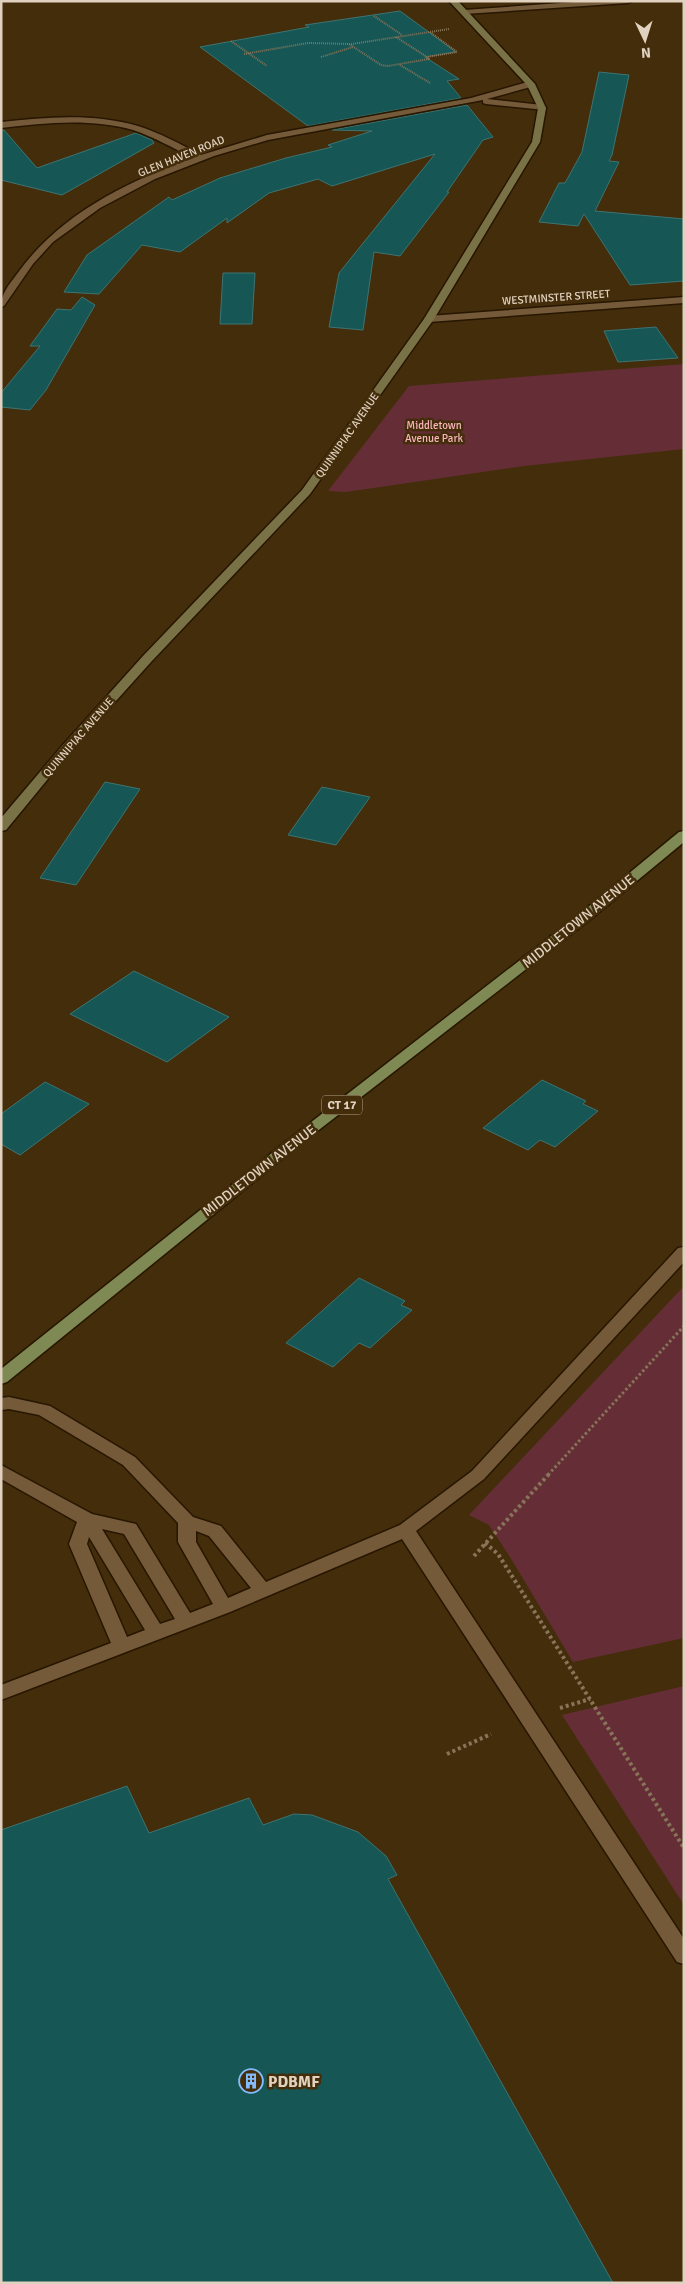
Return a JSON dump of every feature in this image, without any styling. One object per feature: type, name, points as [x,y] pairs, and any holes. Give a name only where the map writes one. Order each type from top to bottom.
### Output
[{"type":"main road","points":[[453,1],[531,84],[542,108]]},
{"type":"main road","name":"QUINNIPIAC AVENUE","points":[[1,827],[66,749],[147,659],[306,492],[429,319],[536,142],[542,108]]},
{"type":"main road","name":"MIDDLETOWN AVENUE","points":[[1,1378],[288,1147],[587,915],[684,835]]},
{"type":"street","points":[[464,12],[628,1]]},
{"type":"street","name":"GLEN HAVEN ROAD","points":[[1,304],[31,261],[50,240],[86,213],[119,194],[200,158],[266,138],[472,100],[531,84]]},
{"type":"street","name":"GLEN HAVEN ROAD","points":[[472,100],[542,108]]},
{"type":"street","points":[[1,125],[60,120],[112,124],[150,134],[200,158]]},
{"type":"street","name":"WESTMINSTER STREET","points":[[429,319],[684,300]]},
{"type":"street","points":[[1,1694],[224,1607],[406,1530],[478,1475],[684,1252]]},
{"type":"street","points":[[1,1404],[10,1403],[44,1410],[129,1461],[187,1522],[215,1531],[263,1591]]},
{"type":"street","points":[[1,1471],[87,1519],[130,1529],[186,1622]]},
{"type":"street","points":[[87,1519],[156,1633]]},
{"type":"street","points":[[87,1519],[78,1544],[122,1647]]},
{"type":"street","points":[[187,1522],[187,1542],[224,1607]]},
{"type":"street","points":[[406,1530],[601,1825],[684,1956]]},
{"type":"path","points":[[374,16],[403,36]]},
{"type":"path","points":[[244,54],[308,43],[348,44],[477,26]]},
{"type":"path","points":[[396,37],[427,57],[447,56],[457,52],[430,32]]},
{"type":"path","points":[[231,41],[267,66]]},
{"type":"path","points":[[348,44],[381,65],[388,66],[429,59],[427,57]]},
{"type":"path","points":[[321,58],[353,47]]},
{"type":"path","points":[[399,64],[430,83]]},
{"type":"path","points":[[474,1556],[684,1326]]},
{"type":"path","points":[[486,1543],[498,1554],[684,1848]]},
{"type":"path","points":[[560,1708],[590,1699]]},
{"type":"path","points":[[447,1754],[491,1734]]},
{"type":"green space","name":"Middletown Avenue Park","points":[[684,364],[684,449],[524,466],[346,492],[328,491],[409,386]]},
{"type":"green space","points":[[684,1286],[684,1638],[573,1662],[489,1525],[469,1515]]},
{"type":"green space","points":[[684,1686],[684,1905],[562,1715]]},
{"type":"building","points":[[400,11],[456,52],[425,57],[459,79],[447,81],[461,98],[308,126],[200,47],[309,27],[305,25]]},
{"type":"building","points":[[599,72],[629,75],[612,155],[609,161],[619,162],[595,211],[684,219],[684,281],[630,285],[584,214],[578,226],[539,222],[559,183],[565,183],[582,152]]},
{"type":"building","points":[[467,105],[493,137],[483,140],[447,192],[449,192],[400,256],[374,252],[363,330],[329,327],[339,273],[435,154],[332,186],[318,179],[269,193],[227,223],[227,218],[180,252],[142,245],[99,294],[64,292],[87,255],[169,197],[172,200],[220,178],[286,158],[332,147],[328,145],[372,131],[332,130]]},
{"type":"building","points":[[1,130],[4,130],[37,168],[136,133],[152,140],[154,143],[62,195],[1,180]]},
{"type":"building","points":[[223,273],[255,273],[252,324],[220,324]]},
{"type":"building","points":[[82,297],[95,305],[46,390],[30,410],[1,407],[1,393],[40,346],[30,346],[57,309],[71,310]]},
{"type":"building","points":[[656,327],[678,358],[618,362],[604,331]]},
{"type":"building","points":[[105,782],[140,789],[76,885],[40,878]]},
{"type":"building","points":[[322,787],[370,797],[336,845],[288,835]]},
{"type":"building","points":[[134,971],[229,1017],[167,1062],[70,1014]]},
{"type":"building","points":[[542,1080],[586,1101],[583,1104],[598,1111],[555,1147],[540,1140],[528,1150],[483,1128]]},
{"type":"building","points":[[45,1082],[89,1104],[20,1155],[1,1144],[1,1114]]},
{"type":"building","points":[[359,1278],[405,1301],[401,1305],[412,1310],[370,1348],[359,1343],[333,1367],[286,1343]]},
{"type":"building","name":"PDBMF","points":[[127,1786],[149,1833],[249,1798],[263,1825],[294,1814],[312,1815],[358,1832],[386,1856],[397,1875],[388,1879],[613,2283],[1,2283],[1,1830]]},
{"type":"place","name":"PDBMF","points":[[251,2081]]}]
